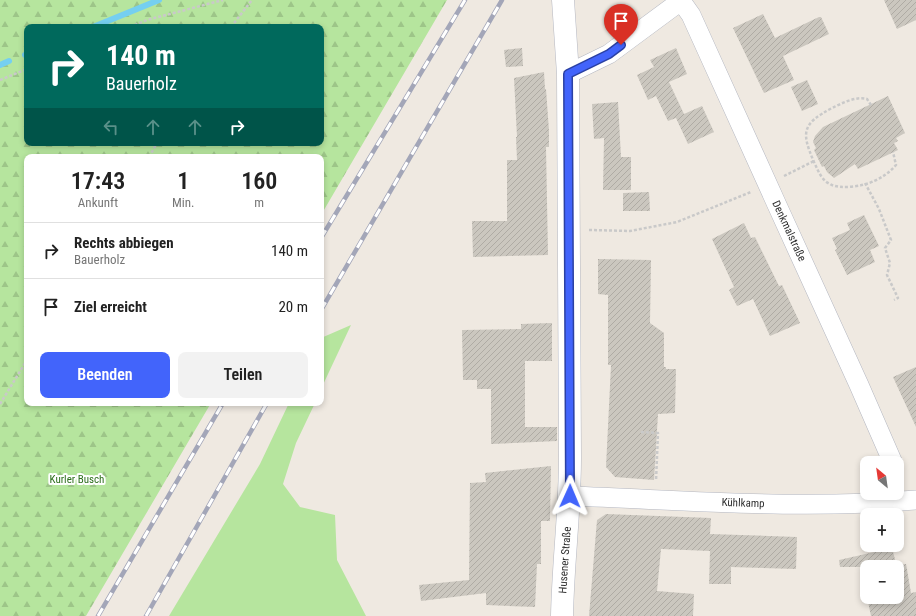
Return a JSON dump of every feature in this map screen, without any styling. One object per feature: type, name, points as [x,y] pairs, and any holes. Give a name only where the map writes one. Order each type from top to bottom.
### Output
[{"type":"street","name":"Husener Straße","points":[[562,616],[570,496],[568,74],[564,0]]},
{"type":"street","points":[[568,74],[609,54],[681,0]]},
{"type":"street","name":"Denkmalstraße","points":[[681,0],[691,15],[860,385],[890,456]]},
{"type":"street","name":"Kühlkamp","points":[[570,496],[779,505],[860,500]]},
{"type":"path","points":[[137,24],[147,20],[223,0]]},
{"type":"path","points":[[233,24],[252,0]]},
{"type":"path","points":[[0,80],[24,70]]},
{"type":"path","points":[[871,104],[867,99],[857,99],[839,105],[814,120],[806,130],[805,136],[814,161],[823,178],[831,185],[846,188],[873,182],[890,172],[896,165],[893,152]]},
{"type":"path","points":[[569,230],[630,230],[677,222],[768,184],[814,161]]},
{"type":"path","points":[[865,183],[879,209],[891,240],[885,248],[890,263],[887,275],[898,298],[894,300]]},
{"type":"path","points":[[0,404],[24,365]]},
{"type":"path","points":[[641,432],[658,433],[656,484]]},
{"type":"green space","name":"Kurler Busch","points":[[0,0],[447,0],[324,210],[324,154],[24,154],[24,406],[209,406],[86,616],[0,616]]},
{"type":"green space","points":[[351,325],[324,383],[324,337]]},
{"type":"green space","points":[[288,406],[314,406],[296,443],[283,484],[300,507],[335,515],[337,560],[366,616],[169,616],[260,464]]},
{"type":"building","points":[[884,0],[916,0],[916,20],[897,29]]},
{"type":"building","points":[[763,14],[775,38],[819,17],[821,17],[829,34],[783,56],[794,80],[764,93],[733,28]]},
{"type":"building","points":[[522,48],[523,66],[506,67],[504,50]]},
{"type":"building","points":[[676,48],[687,74],[669,82],[684,114],[702,106],[714,132],[688,144],[676,118],[668,121],[656,96],[648,100],[637,75],[654,67],[650,60]]},
{"type":"building","points":[[544,72],[549,131],[549,147],[546,147],[548,255],[473,257],[472,221],[507,221],[507,160],[517,160],[514,78]]},
{"type":"building","points":[[807,80],[818,104],[802,111],[791,87]]},
{"type":"building","points":[[888,96],[905,133],[896,138],[898,141],[894,143],[898,150],[858,169],[855,164],[834,178],[827,172],[824,166],[822,167],[814,150],[816,148],[813,142],[815,136],[823,127]]},
{"type":"building","points":[[618,102],[621,157],[631,157],[631,190],[603,190],[604,138],[594,139],[592,104]]},
{"type":"building","points":[[649,192],[650,211],[623,211],[623,193]]},
{"type":"building","points":[[864,215],[879,246],[870,250],[875,262],[847,275],[835,250],[837,249],[832,238],[850,230],[847,223]]},
{"type":"building","points":[[744,223],[751,238],[755,237],[779,286],[782,285],[800,323],[770,336],[753,299],[737,306],[729,290],[734,287],[712,239]]},
{"type":"building","points":[[598,259],[651,260],[650,323],[664,333],[664,367],[666,367],[666,369],[676,369],[675,413],[658,414],[654,480],[615,477],[606,467],[611,365],[608,365],[608,295],[598,294]]},
{"type":"building","points":[[552,323],[552,361],[525,361],[525,427],[557,427],[557,441],[491,444],[491,389],[477,389],[477,380],[463,380],[462,330],[521,329],[521,324]]},
{"type":"building","points":[[916,367],[916,427],[893,377]]},
{"type":"building","points":[[551,466],[550,521],[541,521],[541,564],[537,564],[535,607],[486,605],[486,593],[421,601],[419,585],[469,580],[470,483],[486,482],[485,473]]},
{"type":"building","points":[[606,514],[711,518],[710,534],[797,537],[796,569],[731,567],[731,584],[709,584],[710,551],[661,549],[657,591],[694,594],[693,616],[589,616],[597,520]]},
{"type":"building","points":[[874,552],[893,552],[895,560],[860,560],[860,567],[840,567],[839,560]]},
{"type":"building","points":[[904,564],[906,564],[911,593],[916,592],[916,616],[871,616],[868,604],[904,604]]},
{"type":"waterway","points":[[100,24],[159,0]]},
{"type":"waterway","points":[[0,65],[9,61]]},
{"type":"railway","points":[[324,233],[465,0]]},
{"type":"railway","points":[[324,305],[502,0]]},
{"type":"railway","points":[[98,616],[221,406]]},
{"type":"railway","points":[[146,616],[265,406]]},
{"type":"route","points":[[570,496],[568,74],[609,54],[621,45]]}]
